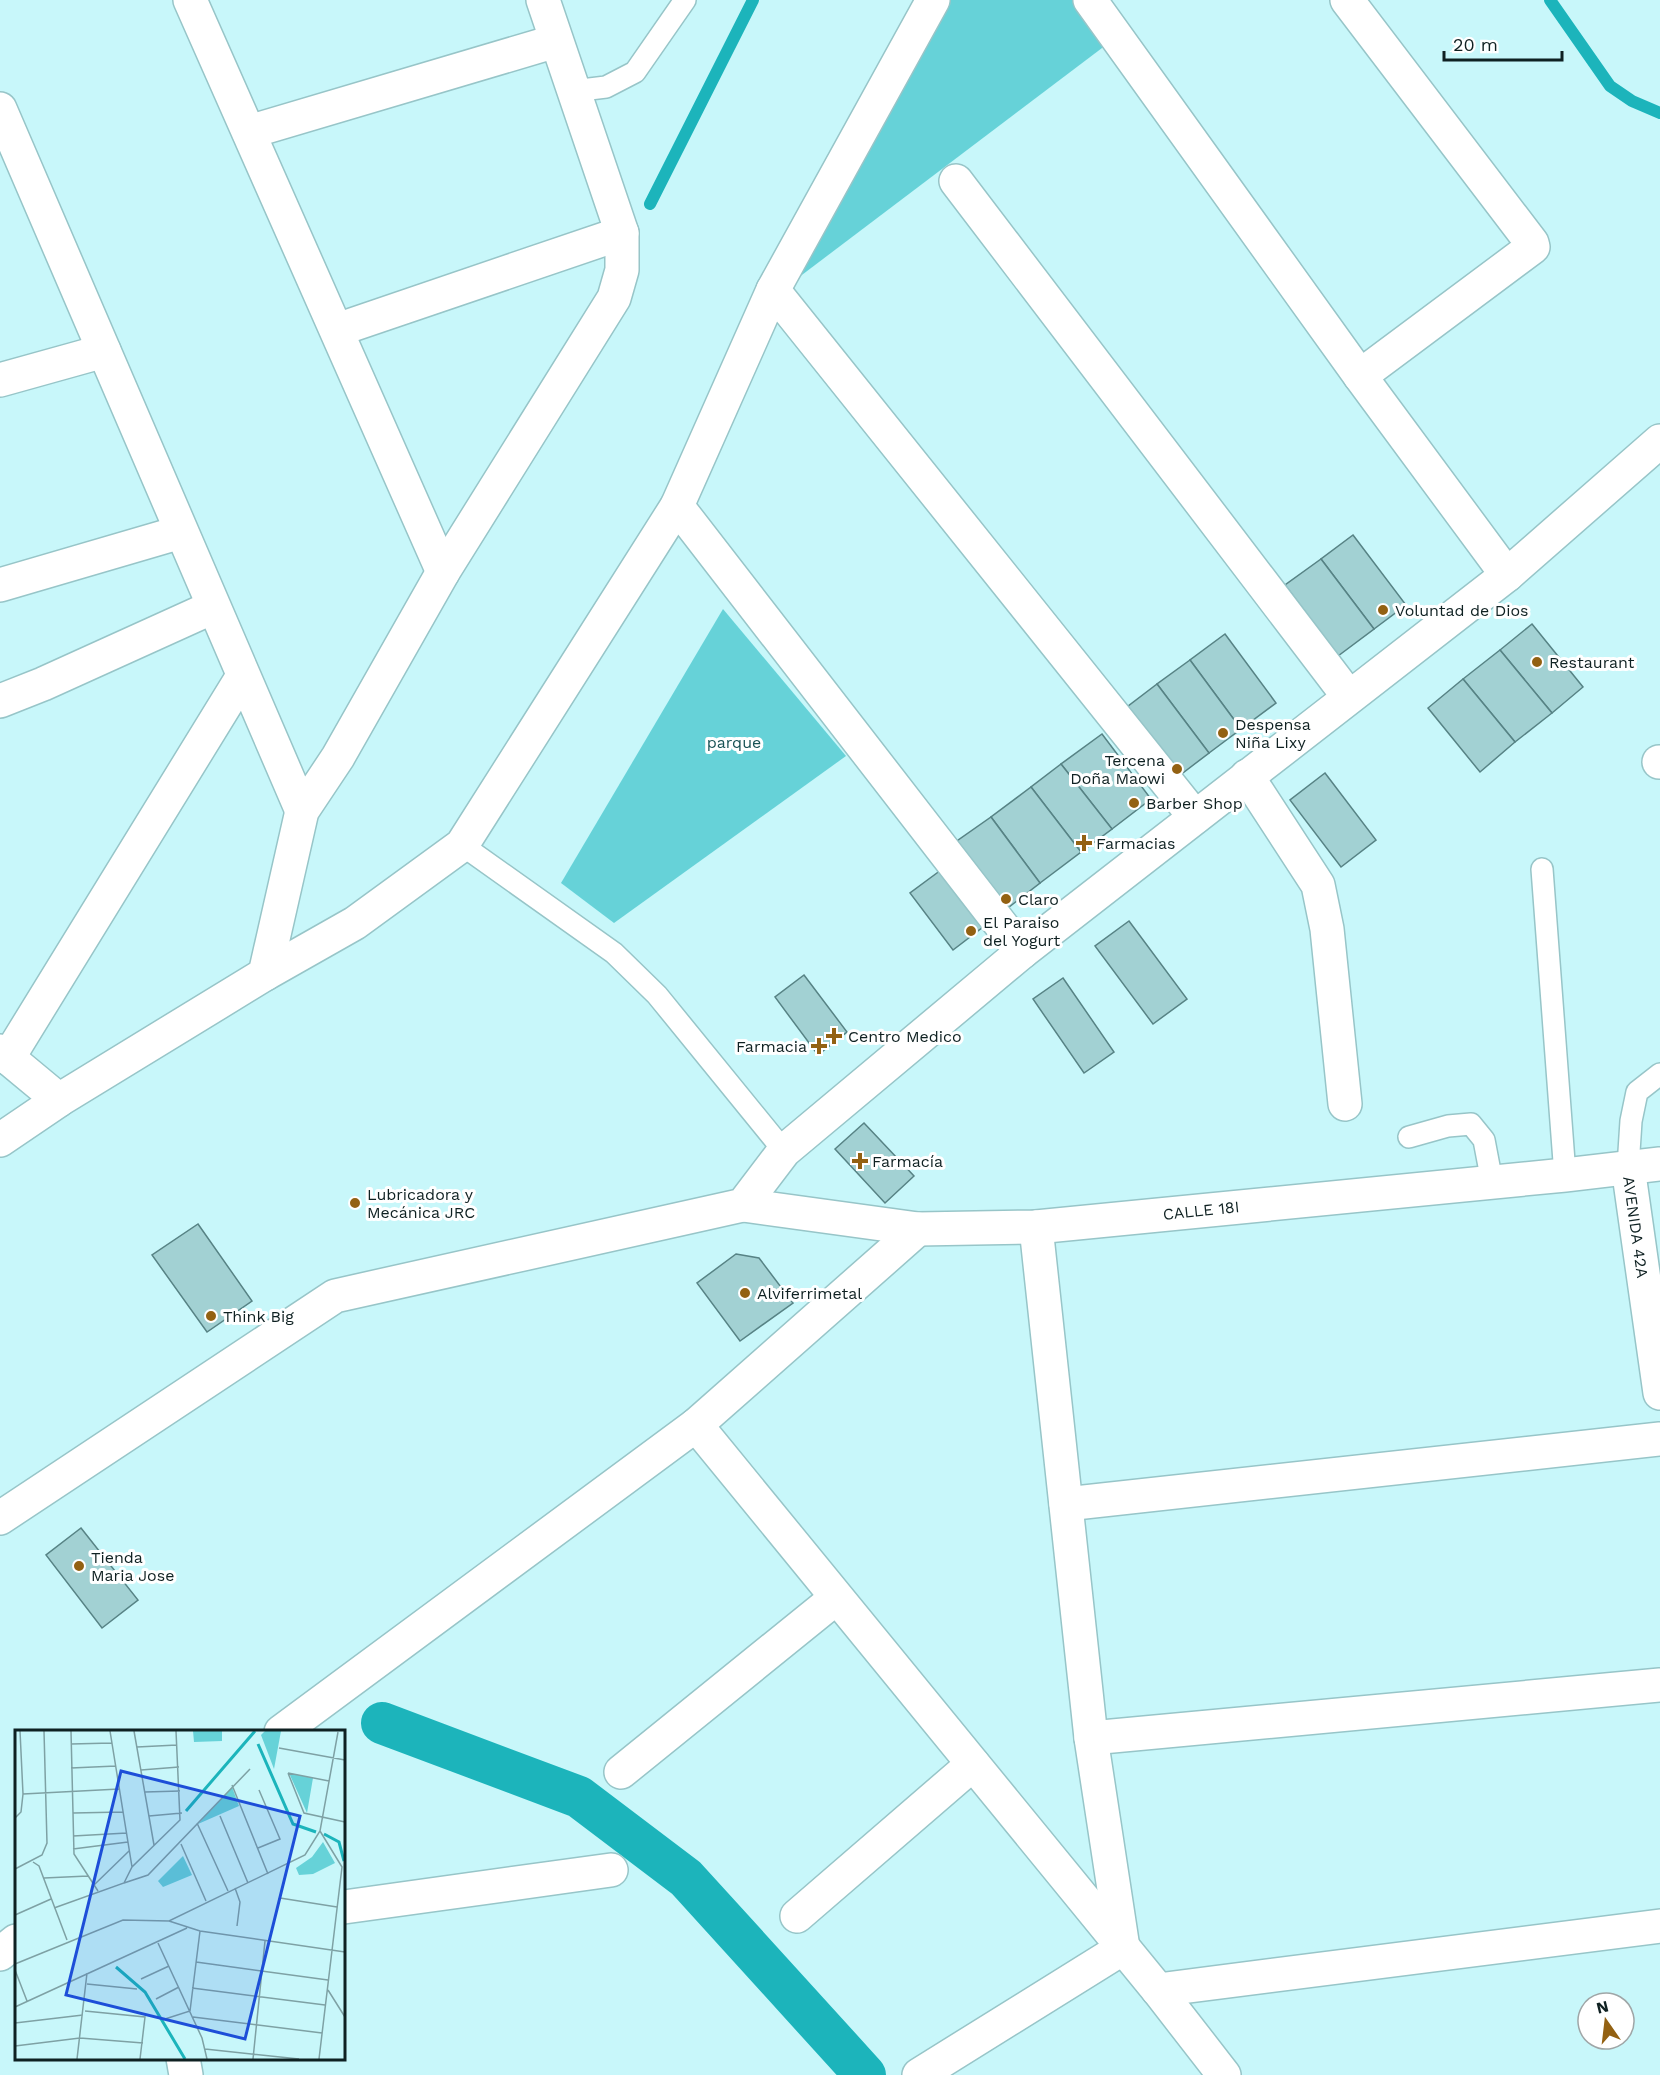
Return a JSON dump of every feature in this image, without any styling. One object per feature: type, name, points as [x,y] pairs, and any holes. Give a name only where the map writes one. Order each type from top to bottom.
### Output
[{"type":"street","points":[[190,0],[443,572]]},
{"type":"street","points":[[265,974],[302,812],[338,757],[443,572],[614,298],[622,270],[622,233],[543,0]]},
{"type":"street","points":[[0,1140],[59,1100],[265,974],[355,923],[462,845],[677,506],[773,290],[933,0]]},
{"type":"street","points":[[1090,0],[1360,376],[1507,575]]},
{"type":"street","points":[[1347,0],[1533,247],[1360,376]]},
{"type":"street","points":[[249,132],[556,41]]},
{"type":"street","points":[[0,109],[11,165],[104,351],[302,812]]},
{"type":"street","points":[[956,181],[1349,697]]},
{"type":"street","points":[[337,330],[622,233]]},
{"type":"street","points":[[773,290],[1195,817]]},
{"type":"street","points":[[0,380],[104,351]]},
{"type":"street","points":[[0,1518],[335,1296],[742,1205],[784,1151],[1022,952],[1507,575],[1660,441]]},
{"type":"street","points":[[677,506],[1022,952]]},
{"type":"street","points":[[0,585],[181,532]]},
{"type":"street","points":[[0,701],[43,684],[213,607]]},
{"type":"street","points":[[59,1100],[4,1055],[243,676]]},
{"type":"street","points":[[1247,776],[1318,885],[1328,929],[1345,1104]]},
{"type":"street","name":"CALLE 18I","points":[[742,1205],[918,1229],[1036,1227],[1660,1164]]},
{"type":"street","name":"AVENIDA 42A","points":[[1628,1167],[1660,1393]]},
{"type":"street","points":[[1036,1227],[1092,1738],[1123,1948]]},
{"type":"street","points":[[282,1730],[696,1425],[918,1229]]},
{"type":"street","points":[[696,1425],[1158,1990],[1224,2075]]},
{"type":"street","points":[[1066,1504],[1660,1439]]},
{"type":"street","points":[[621,1772],[836,1598]]},
{"type":"street","points":[[1092,1738],[1660,1685]]},
{"type":"street","points":[[796,1917],[973,1764]]},
{"type":"street","points":[[345,1907],[611,1870]]},
{"type":"street","points":[[1158,1990],[1660,1926]]},
{"type":"street","points":[[0,1954],[15,1942]]},
{"type":"street","points":[[919,2075],[1123,1948]]},
{"type":"street","points":[[183,2060],[186,2075]]},
{"type":"lane","points":[[573,91],[606,87],[635,72],[685,0]]},
{"type":"lane","points":[[462,845],[614,953],[657,995],[784,1151]]},
{"type":"lane","points":[[1542,869],[1565,1175]]},
{"type":"lane","points":[[1628,1167],[1631,1121],[1637,1092],[1660,1074]]},
{"type":"lane","points":[[1409,1137],[1448,1126],[1471,1124],[1484,1140],[1492,1182]]},
{"type":"green space","points":[[945,0],[1074,0],[1106,45],[782,290]]},
{"type":"green space","name":"parque","points":[[723,609],[846,756],[614,923],[561,883]]},
{"type":"building","points":[[1353,535],[1406,605],[1374,629],[1321,559]]},
{"type":"building","points":[[1321,559],[1374,629],[1338,656],[1285,585]]},
{"type":"building","points":[[1532,624],[1583,687],[1552,713],[1500,650]]},
{"type":"building","points":[[1225,634],[1276,703],[1241,729],[1190,660]]},
{"type":"building","points":[[1500,650],[1552,713],[1515,742],[1463,679]]},
{"type":"building","points":[[1190,660],[1241,729],[1209,753],[1157,684]]},
{"type":"building","points":[[1463,679],[1515,742],[1480,772],[1428,708]]},
{"type":"building","points":[[1157,684],[1209,753],[1175,779],[1123,710]]},
{"type":"building","points":[[1102,734],[1151,799],[1112,829],[1061,764]]},
{"type":"building","points":[[1061,764],[1112,829],[1081,852],[1031,787]]},
{"type":"building","points":[[1325,773],[1376,840],[1341,867],[1290,800]]},
{"type":"building","points":[[1031,787],[1081,852],[1040,883],[991,817]]},
{"type":"building","points":[[991,817],[1040,883],[1004,911],[954,843]]},
{"type":"building","points":[[941,870],[983,927],[953,950],[910,893]]},
{"type":"building","points":[[1129,921],[1187,999],[1153,1024],[1095,946]]},
{"type":"building","points":[[804,975],[847,1032],[818,1055],[775,997]]},
{"type":"building","points":[[1063,978],[1114,1052],[1084,1073],[1033,999]]},
{"type":"building","points":[[864,1123],[914,1176],[885,1203],[835,1149]]},
{"type":"building","points":[[198,1224],[252,1301],[207,1332],[152,1255]]},
{"type":"building","name":"Alviferrimetal","points":[[736,1254],[759,1258],[793,1303],[740,1341],[697,1283]]},
{"type":"building","points":[[81,1528],[138,1600],[102,1628],[46,1555]]},
{"type":"waterway","points":[[650,204],[753,0]]},
{"type":"waterway","points":[[1550,0],[1610,86],[1632,101],[1660,113]]},
{"type":"waterway","points":[[382,1723],[579,1797],[686,1878],[865,2075]]},
{"type":"place","name":"Voluntad de Dios","points":[[1383,610]]},
{"type":"place","name":"Restaurant","points":[[1537,662]]},
{"type":"place","name":"Despensa Niña Lixy","points":[[1223,733]]},
{"type":"place","name":"Tercena Doña Maowi","points":[[1177,769]]},
{"type":"place","name":"Barber Shop","points":[[1134,803]]},
{"type":"place","name":"Farmacias","points":[[1084,843]]},
{"type":"place","name":"Claro","points":[[1006,899]]},
{"type":"place","name":"El Paraiso del Yogurt","points":[[971,931]]},
{"type":"place","name":"Centro Medico","points":[[834,1036]]},
{"type":"place","name":"Farmacia","points":[[819,1046]]},
{"type":"place","name":"Farmacía","points":[[860,1161]]},
{"type":"place","name":"Lubricadora y Mecánica JRC","points":[[355,1203]]},
{"type":"place","name":"Alviferrimetal","points":[[745,1293]]},
{"type":"place","name":"Think Big","points":[[211,1316]]},
{"type":"place","name":"Tienda Maria Jose","points":[[79,1566]]}]
